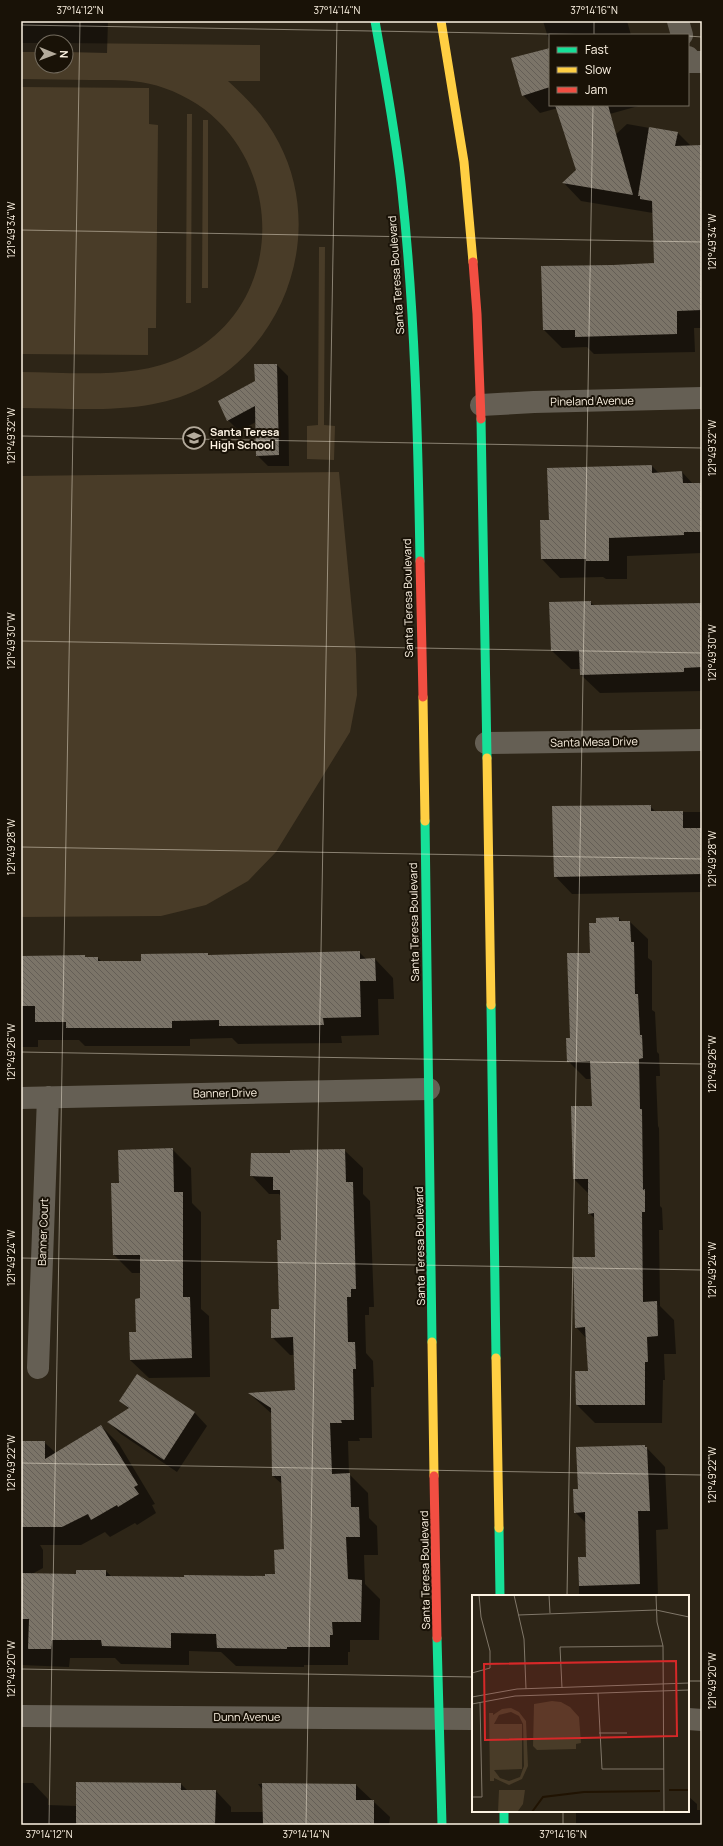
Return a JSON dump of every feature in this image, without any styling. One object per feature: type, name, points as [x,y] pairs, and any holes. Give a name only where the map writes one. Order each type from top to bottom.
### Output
[{"type":"main road","name":"Santa Teresa Boulevard","points":[[375,21],[396,146],[405,213],[411,295],[416,423],[424,752],[439,1719],[442,1825]]},
{"type":"main road","points":[[441,21],[455,99],[467,192],[477,314],[481,405],[500,1595]]},
{"type":"main road","points":[[504,1812],[504,1825]]},
{"type":"street","points":[[678,21],[682,34]]},
{"type":"street","points":[[689,60],[690,62],[702,62]]},
{"type":"street","name":"Pineland Avenue","points":[[481,405],[534,402],[702,398]]},
{"type":"street","name":"Santa Mesa Drive","points":[[486,744],[702,740]]},
{"type":"street","name":"Banner Drive","points":[[21,1098],[429,1089]]},
{"type":"street","name":"Banner Court","points":[[38,1368],[48,1097]]},
{"type":"street","name":"Dunn Avenue","points":[[21,1716],[472,1719]]},
{"type":"street","points":[[689,1719],[702,1720]]},
{"type":"shaded area","points":[[21,43],[34,43],[34,74],[74,74],[74,43],[260,45],[260,81],[228,81],[256,110],[268,125],[279,143],[292,177],[298,212],[297,248],[289,282],[275,315],[255,344],[230,369],[199,389],[178,398],[135,407],[112,409],[21,408],[21,372],[103,373],[144,369],[182,357],[220,331],[245,297],[259,258],[262,217],[253,176],[234,139],[204,109],[164,88],[146,83],[118,80],[21,79]]},
{"type":"shaded area","points":[[21,87],[149,88],[149,124],[158,125],[156,328],[148,328],[148,355],[21,354]]},
{"type":"shaded area","points":[[187,114],[192,114],[191,303],[186,303]]},
{"type":"shaded area","points":[[203,120],[208,120],[208,288],[202,288]]},
{"type":"shaded area","points":[[319,247],[325,247],[324,425],[335,426],[334,460],[307,459],[307,426],[318,425]]},
{"type":"shaded area","points":[[339,472],[356,654],[357,695],[350,732],[276,852],[248,881],[206,905],[161,916],[21,917],[21,476]]},
{"type":"building","points":[[549,48],[549,87],[522,96],[511,58]]},
{"type":"building","points":[[555,106],[608,106],[633,195],[562,183],[576,170]]},
{"type":"building","points":[[649,127],[678,132],[675,146],[702,145],[702,310],[677,311],[677,334],[575,337],[575,330],[543,330],[541,266],[654,263],[652,201],[640,199],[640,196],[638,196]]},
{"type":"building","points":[[254,364],[277,364],[279,455],[256,456],[255,406],[227,421],[218,401],[255,381]]},
{"type":"building","points":[[652,465],[652,473],[682,471],[683,483],[702,483],[702,532],[684,532],[684,535],[609,538],[609,561],[586,561],[586,559],[541,559],[540,520],[549,520],[547,468]]},
{"type":"building","points":[[591,601],[591,605],[702,603],[702,667],[684,668],[684,672],[580,675],[579,650],[551,651],[549,602]]},
{"type":"building","points":[[651,805],[651,811],[683,811],[683,828],[702,828],[702,874],[554,877],[552,806]]},
{"type":"building","points":[[619,917],[619,921],[630,921],[631,942],[634,942],[635,994],[638,994],[643,1058],[639,1059],[640,1109],[642,1109],[643,1190],[645,1189],[645,1212],[642,1212],[643,1302],[657,1301],[658,1336],[647,1337],[648,1362],[645,1362],[645,1405],[576,1405],[575,1371],[588,1371],[585,1327],[575,1328],[573,1257],[595,1257],[594,1213],[588,1214],[588,1179],[573,1179],[571,1106],[592,1106],[590,1061],[567,1062],[566,1038],[570,1038],[567,953],[590,953],[589,923],[596,923],[596,918]]},
{"type":"building","points":[[360,951],[360,959],[375,958],[376,981],[360,981],[361,1017],[323,1018],[324,1025],[219,1026],[219,1020],[172,1021],[172,1028],[66,1028],[66,1022],[35,1022],[35,1006],[21,1006],[21,956],[85,955],[85,957],[98,957],[98,961],[141,961],[141,954],[208,953],[208,955]]},
{"type":"building","points":[[173,1148],[174,1192],[183,1192],[183,1297],[190,1297],[192,1358],[130,1360],[129,1332],[136,1332],[135,1299],[140,1298],[140,1255],[113,1255],[111,1183],[119,1183],[118,1150]]},
{"type":"building","points":[[345,1149],[346,1182],[353,1182],[356,1289],[351,1289],[351,1297],[347,1297],[348,1342],[355,1342],[356,1369],[353,1369],[354,1420],[341,1420],[342,1423],[330,1423],[332,1474],[350,1473],[351,1507],[359,1507],[360,1537],[346,1537],[348,1579],[362,1580],[361,1622],[332,1622],[333,1635],[330,1635],[330,1647],[287,1647],[287,1649],[217,1648],[216,1634],[171,1633],[171,1648],[102,1646],[101,1640],[52,1640],[51,1649],[28,1649],[29,1619],[21,1619],[21,1573],[76,1574],[76,1570],[106,1570],[106,1576],[184,1577],[184,1575],[265,1576],[265,1574],[275,1574],[274,1550],[284,1549],[281,1476],[272,1476],[271,1408],[248,1393],[295,1390],[293,1337],[271,1338],[271,1309],[279,1309],[277,1240],[281,1240],[280,1190],[273,1190],[273,1177],[250,1176],[251,1153],[290,1153],[290,1150]]},
{"type":"building","points":[[137,1374],[195,1412],[164,1460],[107,1422],[129,1408],[119,1401]]},
{"type":"building","points":[[101,1425],[138,1485],[134,1487],[139,1494],[118,1507],[117,1505],[91,1520],[88,1514],[62,1527],[21,1527],[21,1441],[45,1441],[45,1459]]},
{"type":"building","points":[[645,1445],[645,1447],[647,1447],[650,1511],[638,1511],[640,1584],[579,1586],[578,1557],[586,1557],[585,1512],[574,1513],[573,1489],[578,1489],[576,1447]]},
{"type":"building","points":[[76,1782],[181,1783],[181,1790],[216,1790],[215,1825],[76,1825]]},
{"type":"building","points":[[262,1783],[356,1784],[356,1800],[374,1800],[374,1825],[263,1825]]},
{"type":"traffic: fast","points":[[375,21],[397,149],[410,284],[415,376],[420,561]]},
{"type":"traffic: fast","points":[[481,419],[487,758]]},
{"type":"traffic: fast","points":[[425,821],[432,1342]]},
{"type":"traffic: fast","points":[[491,1005],[496,1358]]},
{"type":"traffic: fast","points":[[499,1528],[500,1595]]},
{"type":"traffic: fast","points":[[437,1638],[442,1825]]},
{"type":"traffic: fast","points":[[504,1812],[504,1825]]},
{"type":"traffic: slow","points":[[441,21],[464,162],[473,262]]},
{"type":"traffic: slow","points":[[423,697],[425,821]]},
{"type":"traffic: slow","points":[[487,758],[491,1005]]},
{"type":"traffic: slow","points":[[432,1342],[434,1476]]},
{"type":"traffic: slow","points":[[496,1358],[499,1528]]},
{"type":"traffic: jam","points":[[473,262],[477,314],[481,419]]},
{"type":"traffic: jam","points":[[420,561],[423,697]]},
{"type":"traffic: jam","points":[[434,1476],[437,1638]]},
{"type":"place","name":"Santa Teresa High School","points":[[194,438]]}]
